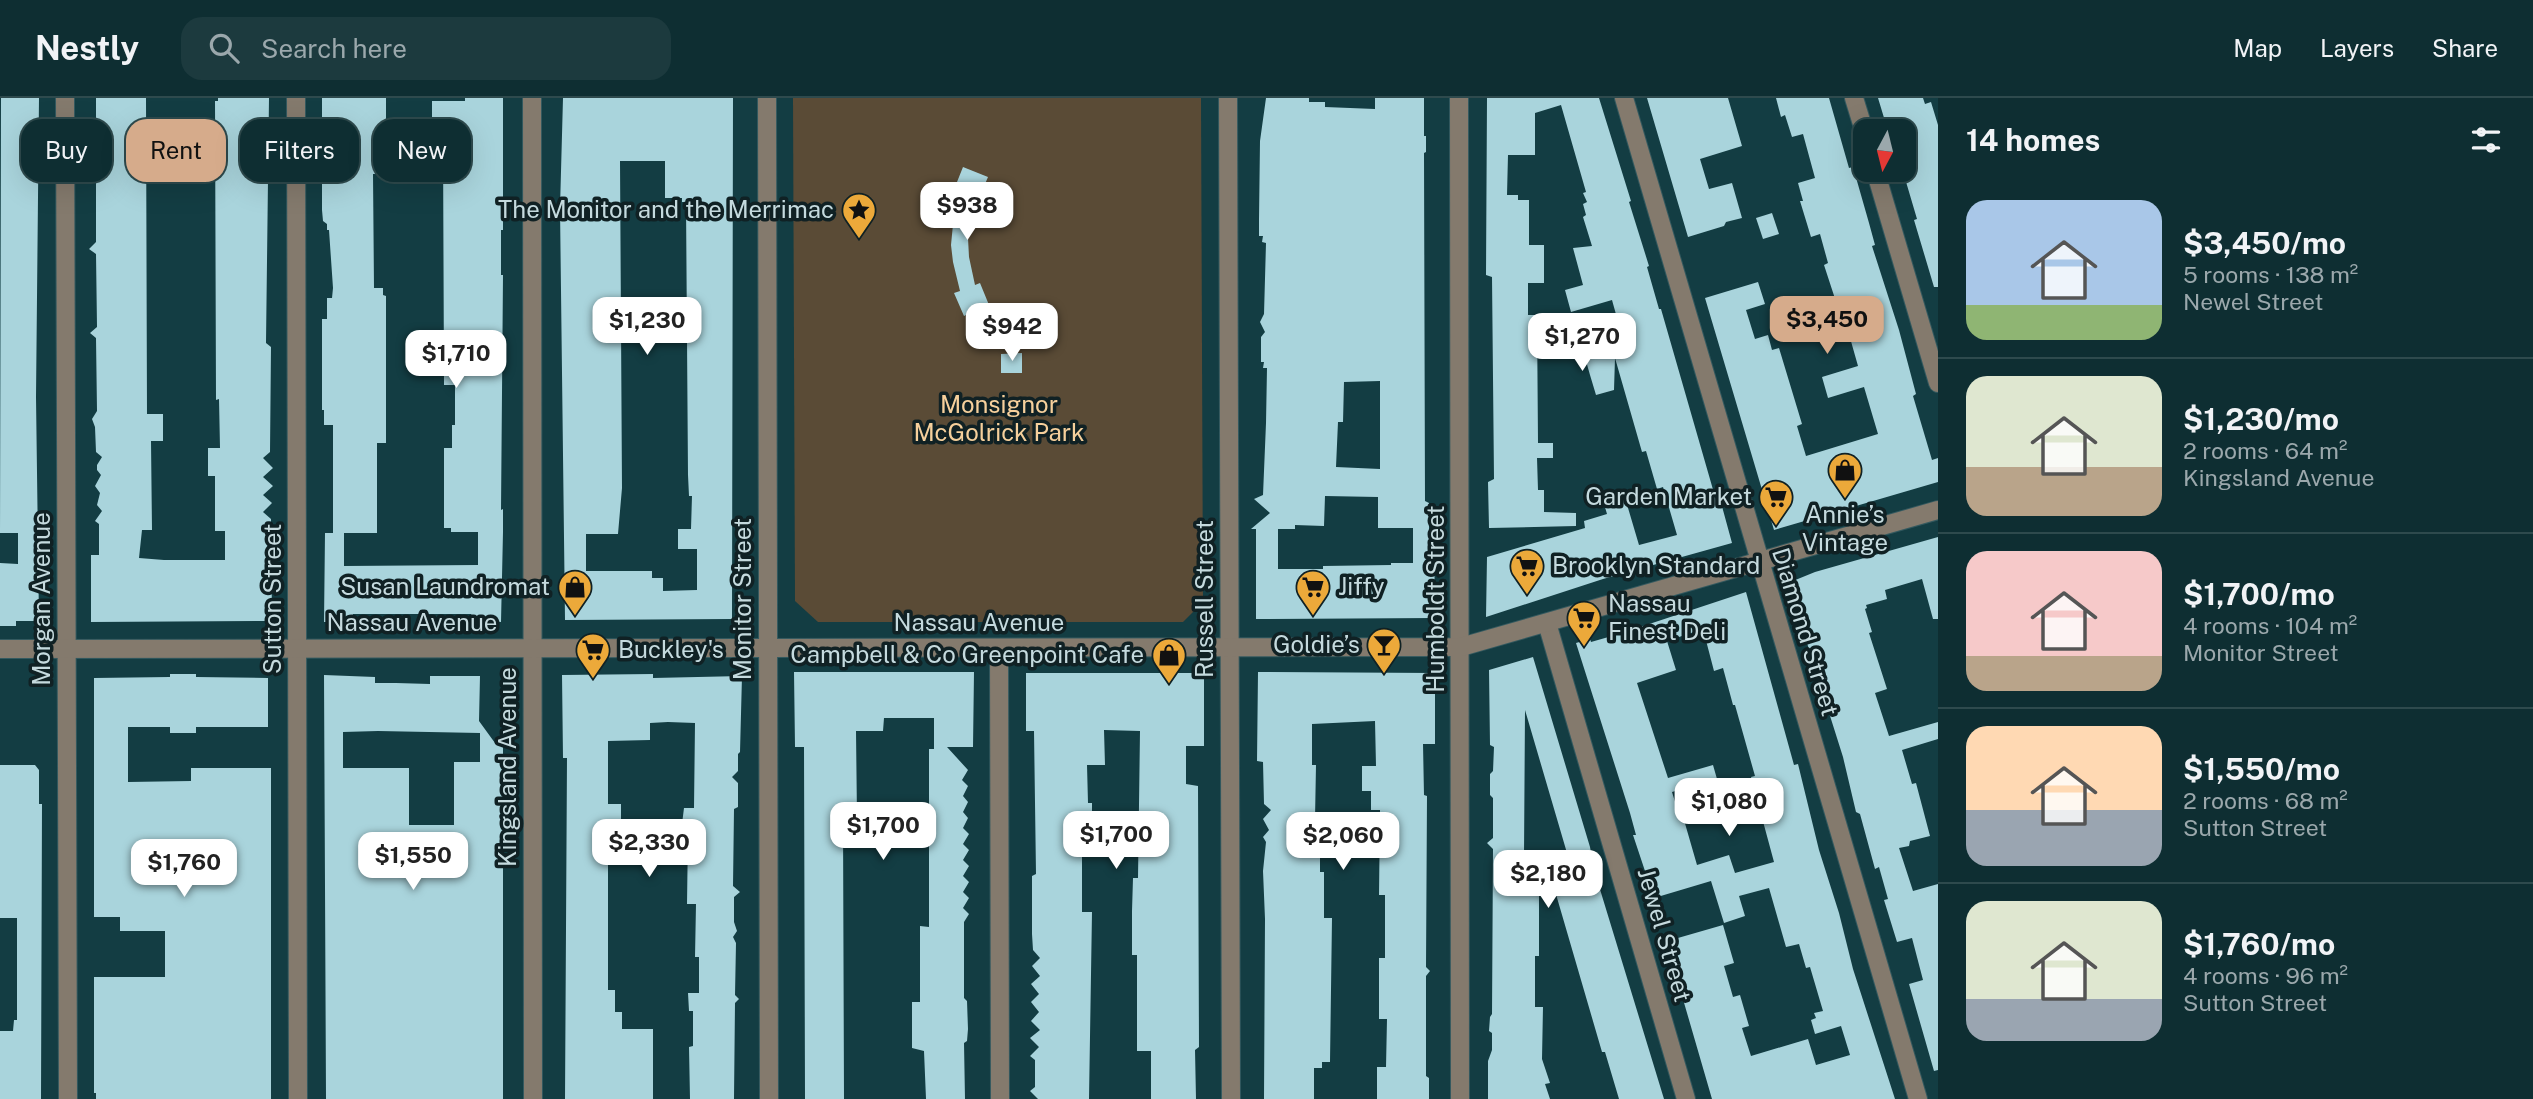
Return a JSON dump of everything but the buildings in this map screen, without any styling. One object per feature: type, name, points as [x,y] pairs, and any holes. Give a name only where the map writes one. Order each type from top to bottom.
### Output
[{"type":"street","name":"Morgan Avenue","points":[[65,98],[68,1099]]},
{"type":"street","name":"Sutton Street","points":[[296,98],[298,1099]]},
{"type":"street","name":"Kingsland Avenue","points":[[532,98],[533,1099]]},
{"type":"street","name":"Monitor Street","points":[[766,98],[769,1099]]},
{"type":"street","name":"Russell Street","points":[[1228,98],[1231,1099]]},
{"type":"street","name":"Humboldt Street","points":[[1459,98],[1460,1099]]},
{"type":"street","name":"Diamond Street","points":[[1624,98],[1918,1099]]},
{"type":"street","points":[[1854,98],[1860,119]]},
{"type":"street","points":[[1879,182],[1938,383]]},
{"type":"street","name":"Nassau Avenue","points":[[0,649],[1461,647],[1938,510]]},
{"type":"street","name":"Jewel Street","points":[[1547,623],[1686,1099]]},
{"type":"street","points":[[999,648],[999,1099]]},
{"type":"green space","name":"Monsignor McGolrick Park","points":[[793,98],[1201,98],[1203,602],[1183,622],[818,622],[795,601]]},
{"type":"place","name":"The Monitor and the Merrimac","points":[[859,240]]},
{"type":"place","name":"Annie’s Vintage","points":[[1845,500]]},
{"type":"place","name":"Garden Market","points":[[1776,527]]},
{"type":"place","name":"Brooklyn Standard","points":[[1527,596]]},
{"type":"place","name":"Susan Laundromat","points":[[575,617]]},
{"type":"place","name":"Jiffy","points":[[1313,617]]},
{"type":"place","name":"Nassau Finest Deli","points":[[1584,648]]},
{"type":"place","name":"Goldie’s","points":[[1384,675]]},
{"type":"place","name":"Buckley's","points":[[593,680]]},
{"type":"place","name":"Campbell & Co Greenpoint Cafe","points":[[1169,685]]}]
